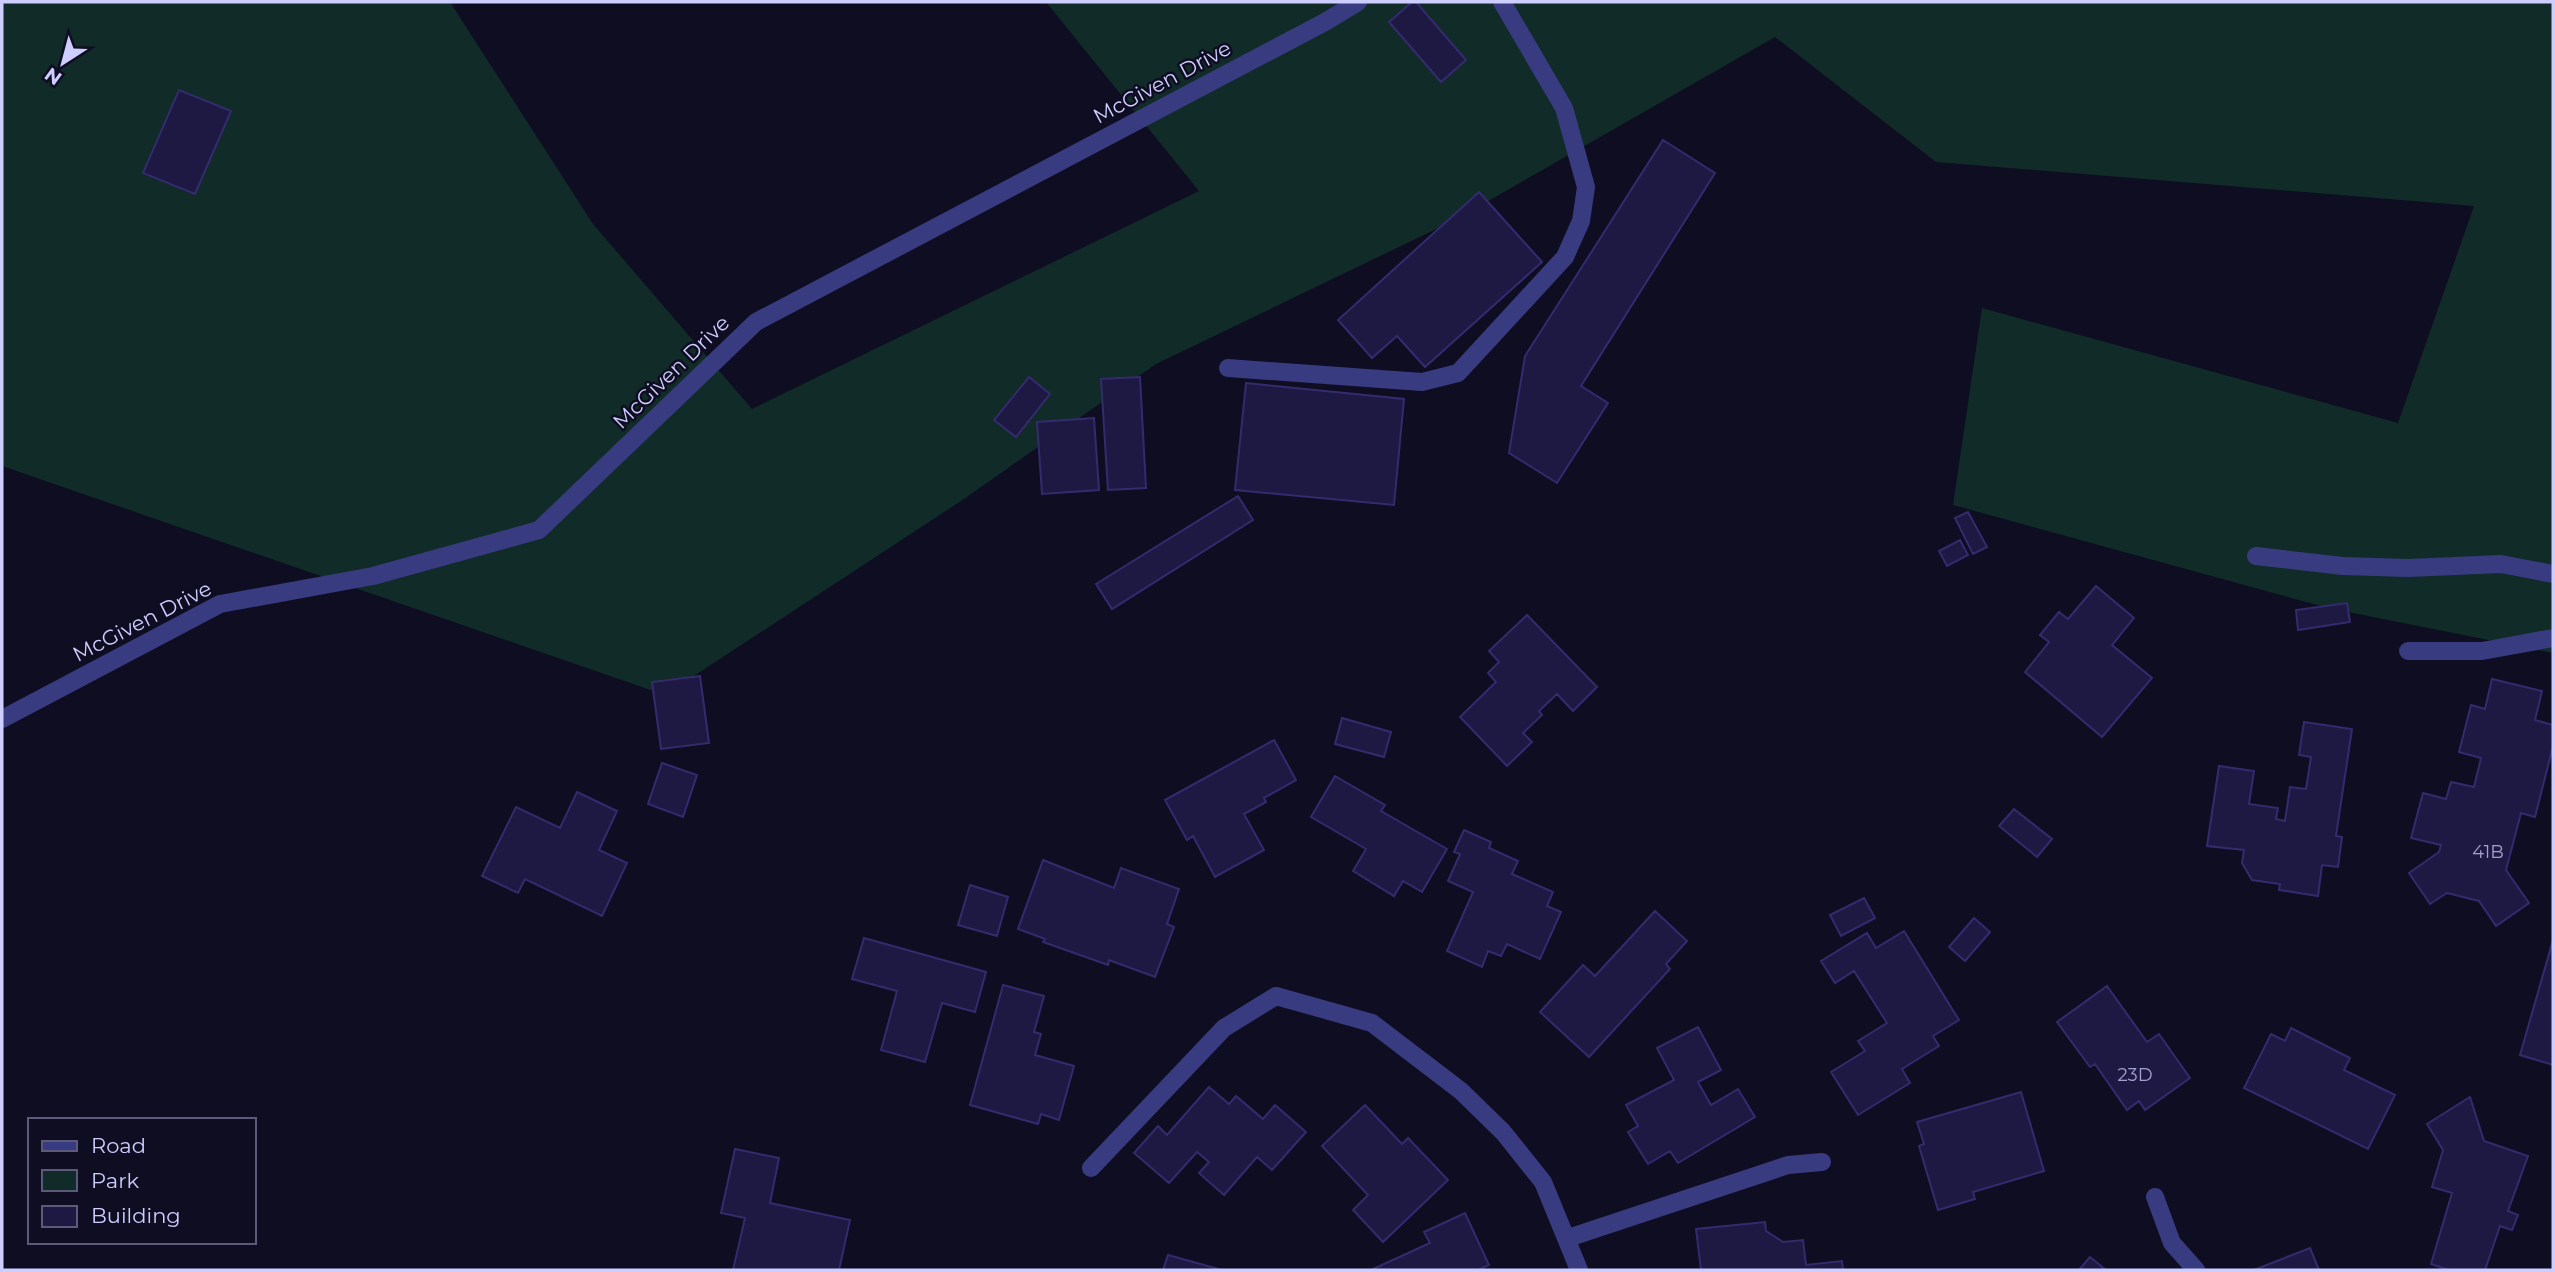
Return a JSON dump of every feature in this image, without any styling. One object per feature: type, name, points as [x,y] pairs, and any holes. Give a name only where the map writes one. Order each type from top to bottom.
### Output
[{"type":"street","name":"McGiven Drive","points":[[2,719],[220,604],[373,576],[538,530],[756,322],[1325,22],[1358,2]]},
{"type":"street","points":[[1228,368],[1422,382],[1458,373],[1565,257],[1581,221],[1586,187],[1564,108],[1502,2]]},
{"type":"street","points":[[2256,556],[2343,566],[2408,568],[2501,564],[2553,574]]},
{"type":"street","points":[[2407,651],[2482,651],[2553,638]]},
{"type":"street","points":[[1091,1168],[1224,1028],[1276,996],[1372,1023],[1461,1091],[1503,1132],[1544,1182],[1579,1270]]},
{"type":"street","points":[[1568,1238],[1788,1166],[1822,1162]]},
{"type":"street","points":[[2155,1197],[2172,1243],[2196,1270]]},
{"type":"green space","points":[[2,2],[450,2],[593,224],[752,409],[1199,191],[1046,2],[2553,2],[2553,653],[2328,608],[1953,505],[1982,308],[2398,423],[2474,206],[1936,162],[1775,37],[1455,220],[1156,364],[964,499],[665,695],[2,466]]},
{"type":"building","points":[[1412,2],[1416,2],[1466,60],[1441,82],[1389,22]]},
{"type":"building","points":[[179,90],[231,111],[195,194],[143,173]]},
{"type":"building","points":[[1663,140],[1715,173],[1581,386],[1608,403],[1557,483],[1509,453],[1525,356]]},
{"type":"building","points":[[1479,192],[1542,262],[1425,367],[1397,336],[1372,358],[1338,320]]},
{"type":"building","points":[[1029,377],[1050,394],[1016,437],[994,420]]},
{"type":"building","points":[[1140,377],[1146,488],[1108,490],[1101,379]]},
{"type":"building","points":[[1246,383],[1404,399],[1394,505],[1235,490]]},
{"type":"building","points":[[1094,418],[1099,490],[1042,494],[1037,422]]},
{"type":"building","points":[[1238,496],[1253,520],[1112,609],[1096,584]]},
{"type":"building","points":[[1968,512],[1987,547],[1973,554],[1955,518]]},
{"type":"building","points":[[1960,540],[1968,555],[1947,566],[1939,551]]},
{"type":"building","points":[[2096,586],[2134,618],[2112,645],[2152,678],[2102,737],[2025,672],[2049,642],[2040,635],[2059,612],[2068,619]]},
{"type":"building","points":[[2347,603],[2350,622],[2298,630],[2296,610]]},
{"type":"building","points":[[1527,615],[1597,687],[1573,711],[1557,694],[1539,711],[1542,715],[1523,733],[1532,742],[1507,766],[1460,717],[1496,682],[1488,673],[1499,662],[1489,651]]},
{"type":"building","points":[[700,676],[709,743],[661,749],[652,682]]},
{"type":"building","points":[[2492,679],[2542,691],[2535,720],[2553,725],[2553,746],[2535,817],[2521,813],[2506,870],[2529,903],[2496,926],[2479,901],[2447,893],[2430,904],[2409,873],[2439,852],[2441,845],[2411,838],[2423,793],[2446,799],[2451,782],[2474,787],[2481,758],[2459,752],[2471,705],[2485,709]]},
{"type":"building","points":[[1342,718],[1391,732],[1384,757],[1335,744]]},
{"type":"building","points":[[2304,722],[2352,729],[2336,836],[2342,837],[2338,867],[2322,865],[2318,896],[2279,890],[2280,884],[2252,880],[2242,863],[2244,850],[2207,846],[2219,766],[2254,771],[2249,804],[2278,808],[2276,819],[2285,821],[2290,787],[2306,789],[2311,757],[2299,755]]},
{"type":"building","points":[[1274,740],[1296,780],[1264,798],[1266,802],[1244,814],[1264,850],[1215,877],[1193,836],[1187,840],[1165,800]]},
{"type":"building","points":[[662,763],[697,775],[683,817],[648,804]]},
{"type":"building","points":[[1335,776],[1385,805],[1381,811],[1447,849],[1422,892],[1403,881],[1394,896],[1353,871],[1366,849],[1311,817]]},
{"type":"building","points":[[577,792],[617,811],[599,850],[627,863],[602,916],[525,879],[518,893],[482,876],[516,807],[560,828]]},
{"type":"building","points":[[2014,809],[2052,839],[2037,857],[1999,826]]},
{"type":"building","points":[[1464,830],[1491,842],[1489,848],[1518,861],[1512,874],[1553,892],[1547,906],[1561,912],[1540,959],[1507,944],[1501,956],[1488,951],[1482,967],[1447,951],[1473,892],[1448,881],[1460,854],[1454,852]]},
{"type":"building","points":[[1043,860],[1114,888],[1121,868],[1179,889],[1167,924],[1174,927],[1155,977],[1109,960],[1108,965],[1043,942],[1045,939],[1018,929]]},
{"type":"building","points":[[970,885],[1008,897],[997,936],[958,925]]},
{"type":"building","points":[[1864,898],[1875,918],[1841,936],[1830,915]]},
{"type":"building","points":[[1655,911],[1687,941],[1666,964],[1670,969],[1589,1057],[1540,1012],[1583,965],[1595,976]]},
{"type":"building","points":[[1974,918],[1990,932],[1965,961],[1949,947]]},
{"type":"building","points":[[1904,931],[1959,1020],[1933,1036],[1939,1046],[1902,1069],[1910,1083],[1858,1115],[1831,1072],[1865,1051],[1858,1041],[1887,1023],[1854,971],[1835,983],[1821,961],[1867,933],[1876,948]]},
{"type":"building","points":[[864,938],[986,972],[975,1012],[942,1003],[925,1062],[881,1050],[897,991],[852,979]]},
{"type":"building","points":[[2553,940],[2553,1065],[2520,1055]]},
{"type":"building","points":[[1003,985],[1044,996],[1034,1032],[1041,1034],[1035,1055],[1074,1066],[1059,1120],[1041,1114],[1038,1124],[970,1105]]},
{"type":"building","points":[[2107,986],[2147,1042],[2159,1034],[2190,1078],[2145,1110],[2139,1101],[2127,1110],[2095,1064],[2090,1067],[2057,1022]]},
{"type":"building","points":[[1698,1027],[1721,1070],[1698,1082],[1711,1105],[1738,1089],[1755,1117],[1678,1163],[1670,1151],[1648,1164],[1628,1132],[1638,1126],[1626,1105],[1674,1080],[1657,1048]]},
{"type":"building","points":[[2291,1028],[2350,1058],[2344,1070],[2395,1095],[2368,1149],[2244,1088],[2271,1034],[2285,1041]]},
{"type":"building","points":[[1209,1087],[1229,1104],[1236,1096],[1263,1119],[1275,1105],[1306,1132],[1272,1170],[1257,1157],[1224,1195],[1199,1173],[1209,1162],[1197,1152],[1169,1183],[1134,1153],[1158,1126],[1167,1135]]},
{"type":"building","points":[[2021,1092],[2044,1171],[1973,1192],[1975,1199],[1938,1210],[1919,1146],[1924,1144],[1917,1122]]},
{"type":"building","points":[[2470,1097],[2484,1141],[2528,1156],[2508,1211],[2518,1215],[2512,1230],[2500,1226],[2485,1270],[2449,1270],[2431,1264],[2452,1193],[2432,1187],[2443,1150],[2427,1124]]},
{"type":"building","points":[[1365,1105],[1402,1144],[1408,1138],[1448,1180],[1383,1242],[1353,1210],[1368,1195],[1322,1146]]},
{"type":"building","points":[[735,1149],[779,1158],[770,1203],[850,1220],[839,1270],[733,1270],[745,1218],[721,1213]]},
{"type":"building","points":[[1465,1213],[1489,1265],[1478,1270],[1371,1270],[1430,1243],[1424,1232]]},
{"type":"building","points":[[1765,1222],[1766,1231],[1783,1242],[1803,1240],[1806,1265],[1842,1261],[1843,1270],[1701,1270],[1696,1229]]},
{"type":"building","points":[[2310,1248],[2319,1270],[2254,1270]]},
{"type":"building","points":[[1168,1255],[1222,1270],[1163,1270]]},
{"type":"building","points":[[2090,1257],[2106,1270],[2079,1270]]}]
